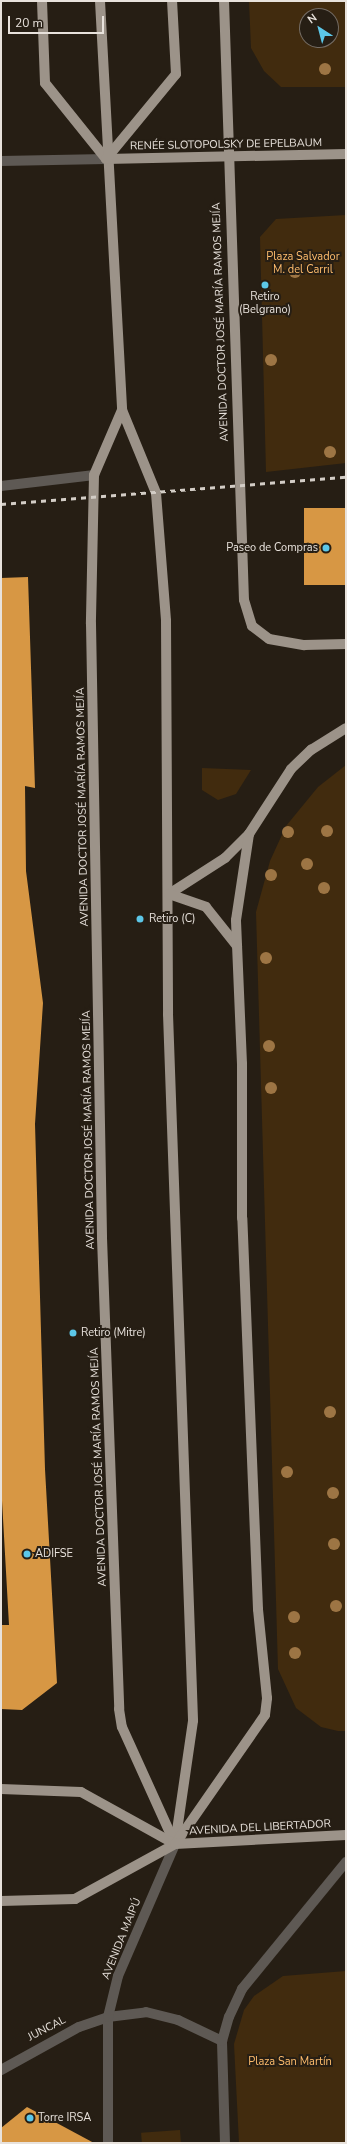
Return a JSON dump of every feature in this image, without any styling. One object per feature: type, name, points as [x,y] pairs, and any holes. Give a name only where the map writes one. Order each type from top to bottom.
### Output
[{"type":"main road","points":[[42,1],[45,82],[106,159],[176,74],[172,1]]},
{"type":"main road","name":"AVENIDA DOCTOR JOSÉ MARÍA RAMOS MEJÍA","points":[[100,1],[106,159],[122,410],[156,493],[166,621],[169,1022],[193,1721],[175,1844]]},
{"type":"main road","name":"AVENIDA DOCTOR JOSÉ MARÍA RAMOS MEJÍA","points":[[224,1],[228,157],[244,600],[252,626],[262,636],[304,645],[346,644]]},
{"type":"main road","name":"RENÉE SLOTOPOLSKY DE EPELBAUM","points":[[106,159],[346,154]]},
{"type":"main road","name":"AVENIDA DOCTOR JOSÉ MARÍA RAMOS MEJÍA","points":[[122,410],[94,475],[91,624],[102,1238],[119,1709],[122,1727],[175,1844]]},
{"type":"main road","points":[[169,894],[225,858],[249,834],[291,769],[311,750],[346,728]]},
{"type":"main road","points":[[175,1844],[266,1715],[267,1698],[258,1609],[243,1275],[238,906],[249,834]]},
{"type":"main road","points":[[169,894],[206,907],[238,949]]},
{"type":"main road","name":"AVENIDA DEL LIBERTADOR","points":[[1,1789],[82,1792],[175,1844]]},
{"type":"main road","name":"AVENIDA DEL LIBERTADOR","points":[[1,1901],[76,1899],[175,1844],[346,1835]]},
{"type":"street","points":[[1,162],[106,159]]},
{"type":"street","points":[[1,486],[94,475]]},
{"type":"street","name":"AVENIDA MAIPÚ","points":[[108,2143],[108,2017],[118,1976],[175,1844]]},
{"type":"street","points":[[225,2143],[222,2041],[242,1989],[346,1862]]},
{"type":"street","name":"JUNCAL","points":[[1,2070],[58,2037],[108,2017],[146,2012],[178,2020],[222,2041]]},
{"type":"green space","points":[[249,1],[346,1],[346,87],[281,87],[264,71],[251,48]]},
{"type":"green space","name":"Plaza Salvador M. del Carril","points":[[346,215],[346,463],[266,472],[260,237],[276,219]]},
{"type":"green space","points":[[346,765],[346,1731],[338,1731],[321,1727],[296,1708],[278,1669],[256,912],[270,861],[286,826],[318,787]]},
{"type":"green space","points":[[202,768],[251,770],[236,794],[218,800],[202,790]]},
{"type":"green space","name":"Plaza San Martín","points":[[346,1971],[346,2143],[239,2143],[234,2044],[244,2010],[254,1996],[283,1976]]},
{"type":"green space","points":[[180,2130],[181,2143],[142,2143],[141,2133]]},
{"type":"building","name":"Paseo de Compras","points":[[304,508],[346,508],[346,585],[304,585]]},
{"type":"building","points":[[28,577],[35,788],[25,786],[26,871],[43,1003],[35,1124],[45,1469],[57,1683],[22,1710],[1,1709],[1,1625],[9,1625],[1,1483],[1,578]]},
{"type":"building","name":"Torre IRSA","points":[[27,2107],[94,2143],[1,2143],[1,2128]]},
{"type":"railway","points":[[1,504],[346,477]]},
{"type":"place","name":"Retiro (Belgrano)","points":[[265,285]]},
{"type":"place","name":"Paseo de Compras","points":[[326,548]]},
{"type":"place","name":"Retiro (C)","points":[[140,919]]},
{"type":"place","name":"Retiro (Mitre)","points":[[73,1333]]},
{"type":"place","name":"ADIFSE","points":[[27,1554]]},
{"type":"place","name":"Torre IRSA","points":[[30,2118]]}]
